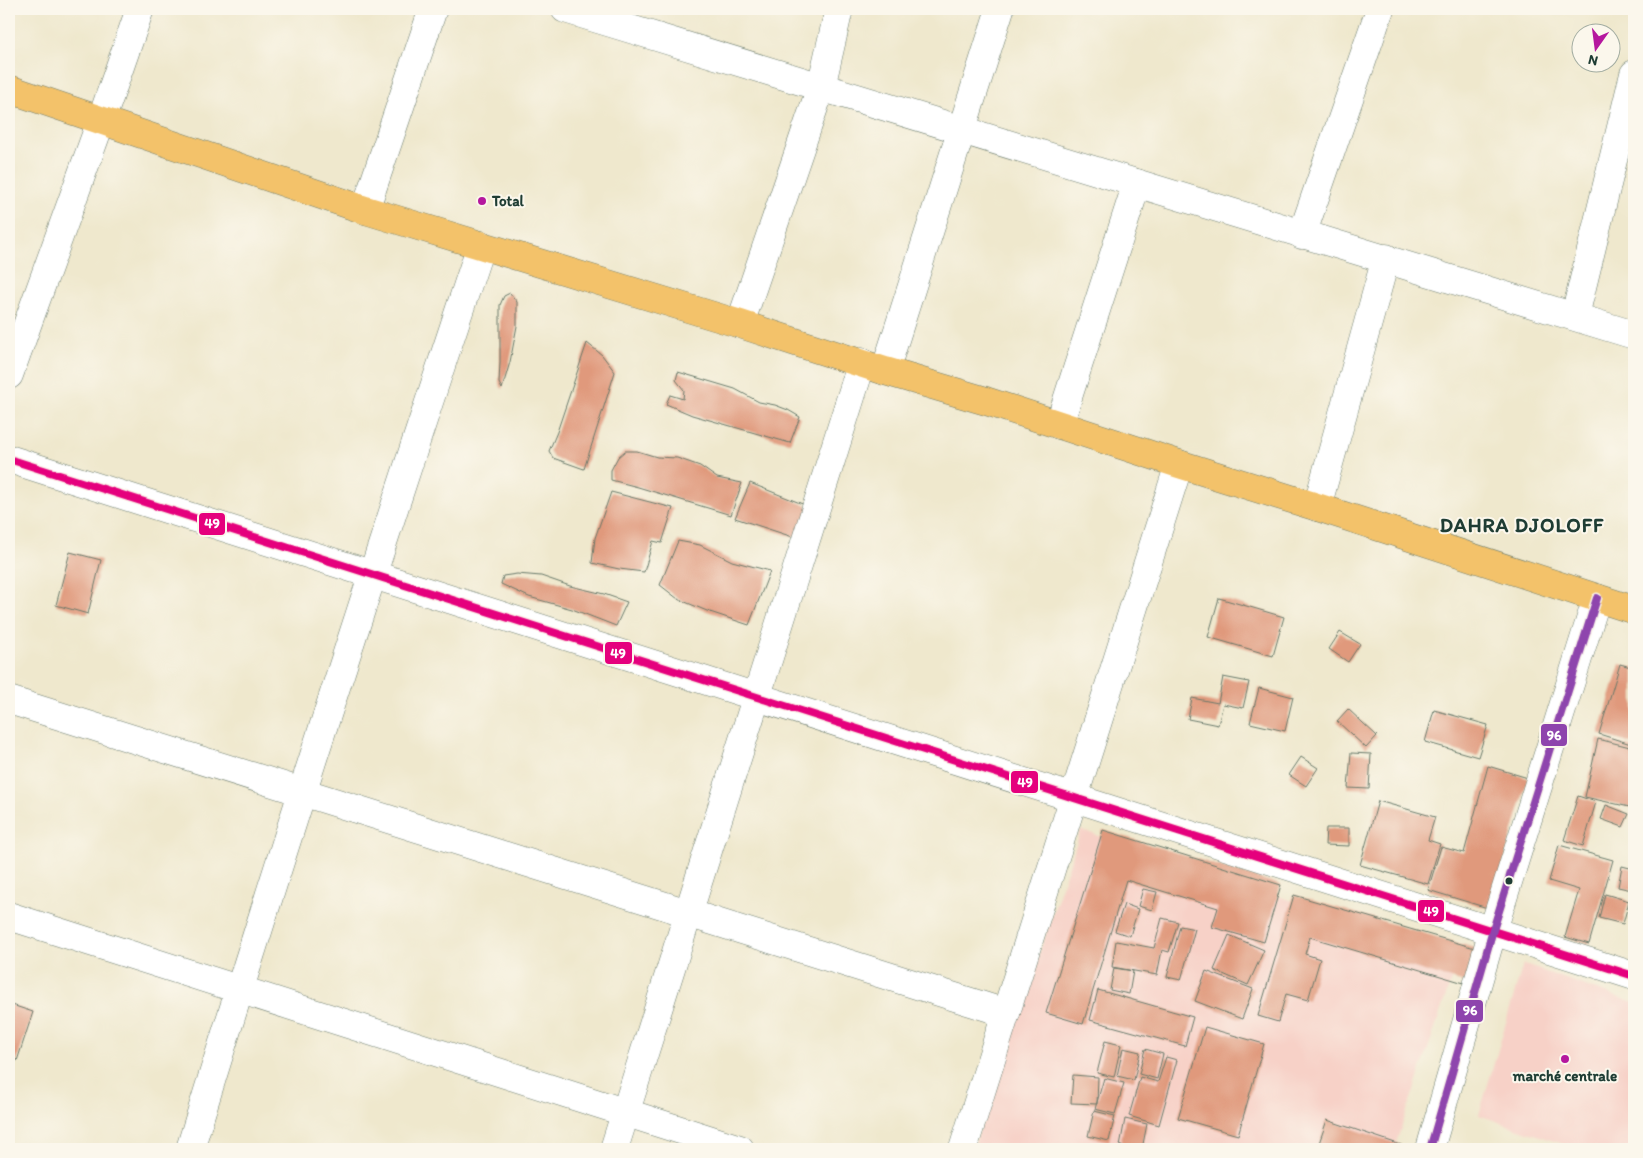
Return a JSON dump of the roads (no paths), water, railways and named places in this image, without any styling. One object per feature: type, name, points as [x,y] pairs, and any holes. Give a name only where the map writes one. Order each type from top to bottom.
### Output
[{"type":"main road","points":[[9,89],[365,210],[986,401],[1179,464],[1317,506],[1634,610]]},
{"type":"street","points":[[9,376],[140,9]]},
{"type":"street","points":[[365,210],[433,9]]},
{"type":"street","points":[[565,9],[1634,335]]},
{"type":"street","points":[[740,324],[821,86],[839,9]]},
{"type":"street","points":[[614,1149],[756,696],[874,366],[961,131],[1000,9]]},
{"type":"street","points":[[1302,235],[1380,9]]},
{"type":"street","points":[[1575,316],[1634,74]]},
{"type":"street","points":[[1059,425],[1137,184]]},
{"type":"street","points":[[190,1149],[239,989],[372,574],[481,245]]},
{"type":"street","points":[[1317,506],[1386,258]]},
{"type":"street","points":[[9,459],[1634,976]]},
{"type":"street","points":[[963,1149],[1179,464]]},
{"type":"street","points":[[1430,1149],[1493,930],[1597,598]]},
{"type":"street","points":[[9,700],[1006,1013]]},
{"type":"street","points":[[9,916],[740,1149]]},
{"type":"place","name":"Total","points":[[482,201]]},
{"type":"place","name":"marché centrale","points":[[1565,1059]]},
{"type":"district","name":"DAHRA DJOLOFF","points":[[1522,525]]}]
